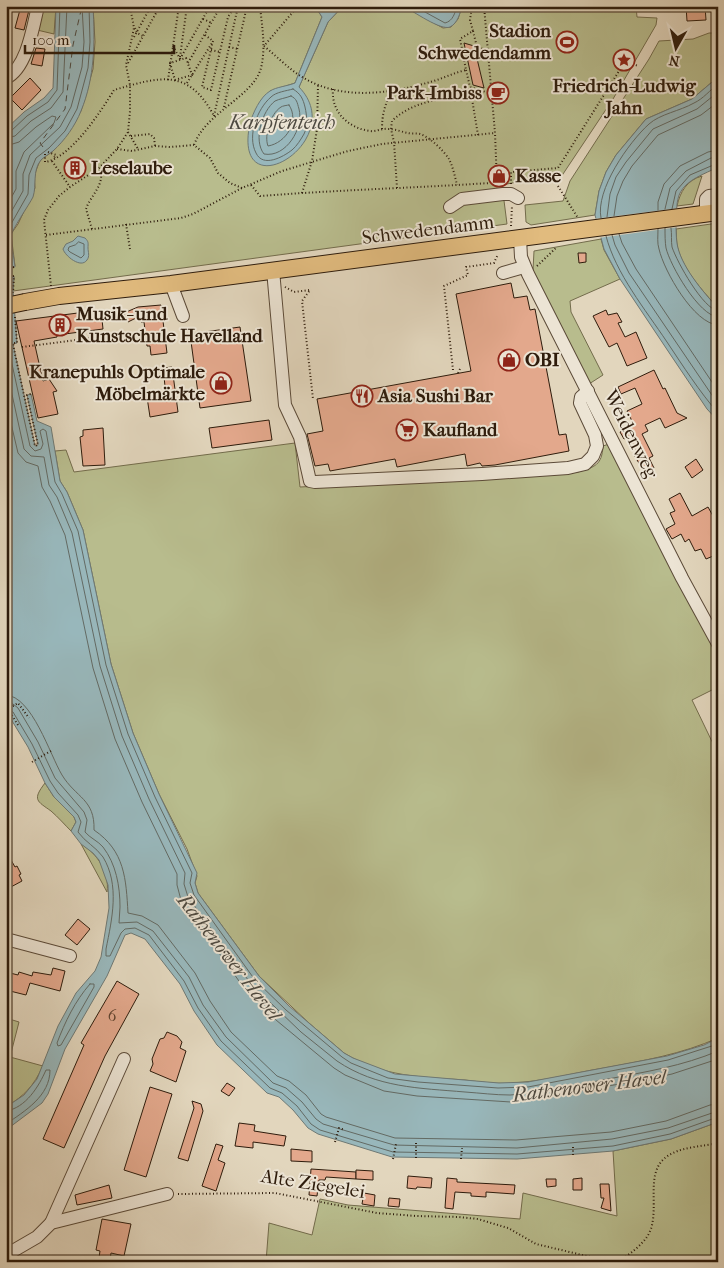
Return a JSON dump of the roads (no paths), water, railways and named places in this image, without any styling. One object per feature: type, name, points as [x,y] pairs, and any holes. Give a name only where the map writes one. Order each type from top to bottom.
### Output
[{"type":"main road","name":"Schwedendamm","points":[[15,306],[59,296],[170,284],[279,276],[520,238],[705,214]]},
{"type":"street","points":[[6,78],[22,63],[38,6]]},
{"type":"street","points":[[450,207],[462,198],[497,189],[518,198]]},
{"type":"street","points":[[705,214],[706,199],[709,196],[718,195]]},
{"type":"street","name":"Weidenweg","points":[[520,238],[526,271],[682,578],[718,644]]},
{"type":"street","points":[[502,273],[526,271]]},
{"type":"street","points":[[279,276],[282,299],[278,328],[285,405],[300,437],[310,481],[482,474],[568,468],[585,464],[594,456],[597,446],[595,435],[580,403],[581,397],[588,391]]},
{"type":"street","points":[[170,284],[183,316]]},
{"type":"street","points":[[6,939],[70,956]]},
{"type":"street","points":[[6,1255],[37,1237],[51,1223],[124,1059]]},
{"type":"street","points":[[51,1223],[167,1194]]},
{"type":"water","points":[[56,6],[93,6],[94,46],[89,85],[86,98],[73,127],[57,147],[38,164],[33,197],[11,236],[15,267],[6,268],[6,129],[24,112],[44,98],[53,88]]},
{"type":"water","name":"Karpfenteich","points":[[315,6],[343,6],[328,22],[299,87],[311,108],[311,128],[301,146],[287,159],[271,165],[257,163],[249,150],[251,119],[257,105],[266,94],[275,88],[295,83],[322,17]]},
{"type":"water","points":[[403,6],[462,6],[455,23],[450,27],[446,27],[440,26]]},
{"type":"water","points":[[718,77],[718,167],[697,177],[683,188],[678,199],[676,234],[679,251],[687,269],[718,308],[718,421],[707,409],[620,279],[604,249],[595,215],[599,191],[606,172],[616,155],[646,119],[692,99]]},
{"type":"water","points":[[78,236],[85,238],[88,243],[87,260],[81,263],[70,258],[63,249],[66,244]]},
{"type":"water","name":"Rathenower Havel","points":[[14,276],[13,291],[17,343],[13,344],[35,446],[38,445],[27,395],[31,394],[37,421],[51,427],[60,481],[67,492],[83,530],[111,664],[133,733],[159,794],[197,873],[195,883],[198,893],[259,976],[289,1006],[344,1053],[395,1074],[499,1083],[528,1082],[667,1056],[704,1045],[718,1038],[718,1122],[671,1139],[613,1151],[517,1159],[392,1157],[318,1134],[308,1128],[279,1097],[267,1093],[217,1045],[194,1011],[180,984],[145,939],[131,933],[125,935],[107,976],[65,1049],[48,1094],[42,1103],[6,1130],[6,1107],[24,1095],[37,1079],[58,1026],[76,993],[95,971],[101,957],[109,908],[108,885],[99,860],[81,844],[71,831],[76,822],[74,817],[54,797],[45,783],[28,747],[6,711],[6,277]]},
{"type":"place","name":"Stadion Schwedendamm","points":[[567,42]]},
{"type":"place","name":"Friedrich-Ludwig Jahn","points":[[624,60]]},
{"type":"place","name":"Park-Imbiss","points":[[498,93]]},
{"type":"place","name":"Leselaube","points":[[75,168]]},
{"type":"place","name":"Kasse","points":[[499,176]]},
{"type":"place","name":"Musik- und Kunstschule Havelland","points":[[60,325]]},
{"type":"place","name":"OBI","points":[[509,360]]},
{"type":"place","name":"Kranepuhls Optimale Möbelmärkte","points":[[221,383]]},
{"type":"place","name":"Asia Sushi Bar","points":[[362,396]]},
{"type":"place","name":"Kaufland","points":[[407,430]]}]
